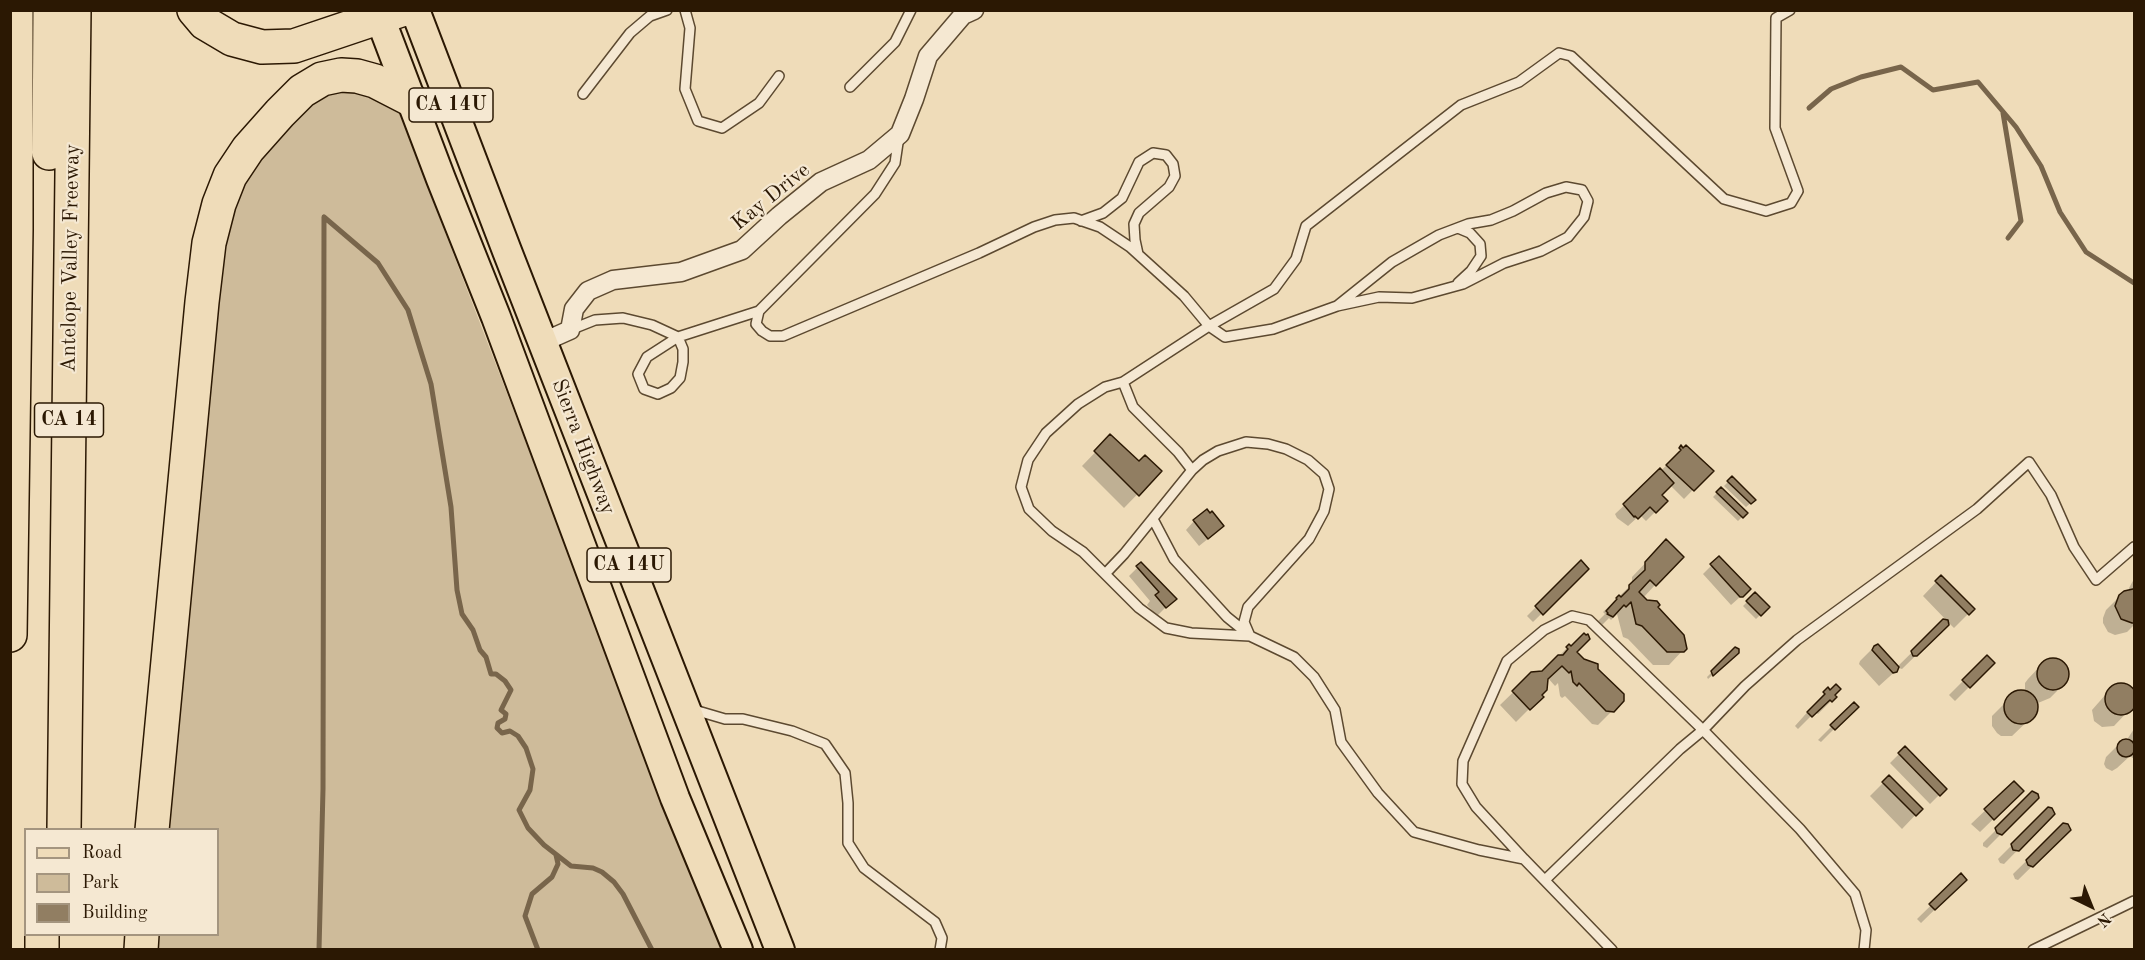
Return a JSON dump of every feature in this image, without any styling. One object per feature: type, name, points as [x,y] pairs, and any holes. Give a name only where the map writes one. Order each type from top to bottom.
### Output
[{"type":"highway","points":[[10,634],[16,229],[16,10]]},
{"type":"highway","points":[[43,828],[50,10]]},
{"type":"highway","name":"Antelope Valley Freeway","points":[[64,828],[74,10]]},
{"type":"highway","points":[[194,10],[205,23],[232,39],[262,46],[294,46],[386,13]]},
{"type":"highway","points":[[152,828],[202,302],[209,243],[219,204],[230,176],[248,149],[302,91],[322,79],[341,75],[357,76],[375,81],[410,99]]},
{"type":"main road","name":"Sierra Highway","points":[[415,10],[635,582],[780,950]]},
{"type":"main road","name":"Sierra Highway","points":[[386,13],[410,99],[496,316],[675,798],[738,950]]},
{"type":"main road","points":[[647,721],[686,708]]},
{"type":"street","name":"Kay Drive","points":[[570,330],[574,309],[588,291],[613,280],[681,272],[742,250],[821,182],[869,160],[900,134],[928,56],[967,12]]},
{"type":"street","points":[[543,342],[570,330]]},
{"type":"lane","points":[[583,94],[630,33],[650,16],[667,10]]},
{"type":"lane","points":[[685,10],[690,28],[686,89],[698,121],[722,128],[759,103],[779,76]]},
{"type":"lane","points":[[850,87],[895,42],[911,10]]},
{"type":"lane","points":[[1250,636],[1191,633],[1166,628],[1139,608],[1083,552],[1052,531],[1029,509],[1021,487],[1028,460],[1046,433],[1078,404],[1106,387],[1123,382],[1209,326],[1275,290],[1296,260],[1306,226],[1461,105],[1519,82],[1558,53],[1571,56],[1724,199],[1766,210],[1791,203],[1798,191],[1775,128],[1776,18],[1790,10]]},
{"type":"lane","points":[[570,330],[595,320],[623,318],[667,330],[678,337],[683,349],[680,378],[672,388],[658,393],[644,389],[638,374],[647,357],[678,337],[759,311],[875,194],[895,163],[900,134]]},
{"type":"lane","points":[[1081,220],[1103,213],[1122,198],[1139,162],[1153,153],[1166,155],[1173,164],[1175,176],[1168,187],[1139,213],[1134,224],[1138,254]]},
{"type":"lane","points":[[759,311],[756,324],[762,331],[770,336],[783,336],[979,253],[1034,227],[1055,220],[1074,218],[1100,227],[1138,254],[1184,296],[1209,326],[1225,337],[1273,329],[1337,306],[1379,297],[1412,298],[1455,286],[1504,263],[1541,251],[1568,237],[1584,217],[1587,201],[1582,190],[1566,187],[1546,193],[1491,220],[1468,224],[1438,235],[1392,262],[1337,306]]},
{"type":"lane","points":[[1455,286],[1471,271],[1481,256],[1480,243],[1470,233],[1458,228]]},
{"type":"lane","points":[[1123,382],[1133,407],[1178,452],[1192,470]]},
{"type":"lane","points":[[1105,574],[1192,470],[1203,460],[1218,451],[1246,442],[1268,444],[1286,449],[1308,460],[1324,474],[1329,489],[1324,511],[1309,539],[1248,607],[1244,622],[1250,636]]},
{"type":"lane","points":[[1545,880],[1702,730],[1756,675],[1797,640],[1977,509],[2029,462],[2051,495],[2074,547],[2096,580],[2134,546]]},
{"type":"lane","points":[[1153,519],[1174,559],[1227,617],[1250,636],[1294,657],[1314,677],[1335,710],[1341,741],[1378,793],[1414,832],[1479,850],[1524,859]]},
{"type":"lane","points":[[1612,950],[1476,807],[1462,784],[1463,761],[1508,662],[1544,630],[1572,616],[1589,620],[1800,829],[1855,894],[1866,930],[1864,950]]},
{"type":"lane","points":[[686,708],[725,719],[743,719],[792,732],[825,744],[845,773],[848,843],[864,868],[935,922],[942,938],[940,950]]},
{"type":"lane","points":[[2033,950],[2134,901]]},
{"type":"green space","points":[[352,83],[398,110],[721,949],[153,950],[154,936],[219,936],[219,828],[164,828],[217,275],[226,228],[251,168],[288,120],[325,92]]},
{"type":"building","points":[[1110,434],[1139,461],[1145,455],[1162,471],[1139,496],[1094,451]]},
{"type":"building","points":[[1681,445],[1683,448],[1686,445],[1714,471],[1694,491],[1666,465],[1681,450],[1679,448]]},
{"type":"building","points":[[1660,468],[1674,483],[1662,495],[1668,501],[1656,513],[1650,507],[1638,519],[1623,504]]},
{"type":"building","points":[[1732,476],[1756,500],[1751,504],[1727,481]]},
{"type":"building","points":[[1721,487],[1748,513],[1743,518],[1716,492]]},
{"type":"building","points":[[1207,509],[1210,513],[1212,511],[1224,526],[1208,539],[1193,520]]},
{"type":"building","points":[[1666,539],[1684,557],[1656,586],[1650,580],[1639,592],[1647,600],[1657,601],[1660,605],[1658,607],[1684,635],[1687,649],[1684,652],[1667,652],[1642,626],[1636,624],[1631,602],[1626,607],[1624,605],[1613,617],[1606,611],[1645,570],[1645,562]]},
{"type":"building","points":[[1719,556],[1751,589],[1743,597],[1740,597],[1710,564]]},
{"type":"building","points":[[1581,560],[1589,569],[1543,615],[1535,606]]},
{"type":"building","points":[[1141,562],[1177,599],[1166,608],[1155,595],[1159,592],[1136,566]]},
{"type":"building","points":[[1941,575],[1975,609],[1969,615],[1935,581]]},
{"type":"building","points":[[2134,589],[2134,623],[2132,623],[2121,619],[2115,606],[2119,595],[2124,591]]},
{"type":"building","points":[[1755,592],[1770,607],[1761,616],[1746,601]]},
{"type":"building","points":[[1943,619],[1948,620],[1949,625],[1917,656],[1913,656],[1911,651]]},
{"type":"building","points":[[1584,633],[1588,634],[1590,639],[1577,652],[1584,659],[1598,664],[1598,669],[1624,694],[1624,701],[1614,712],[1606,711],[1579,683],[1577,686],[1573,682],[1571,671],[1569,673],[1562,666],[1548,679],[1547,690],[1542,695],[1544,697],[1530,710],[1512,691],[1531,672],[1542,671],[1558,655],[1563,655],[1568,649],[1566,647],[1569,644],[1571,646]]},
{"type":"building","points":[[1878,644],[1899,667],[1897,672],[1893,673],[1872,650]]},
{"type":"building","points":[[1735,647],[1739,649],[1739,653],[1713,676],[1711,671]]},
{"type":"building","points":[[1987,655],[1995,663],[1970,688],[1962,680]]},
{"type":"building","points":[[2053,658],[2064,663],[2069,674],[2064,685],[2053,690],[2042,685],[2037,674],[2042,663]]},
{"type":"building","points":[[2121,683],[2132,688],[2137,699],[2132,710],[2121,715],[2110,710],[2105,699],[2110,688]]},
{"type":"building","points":[[1836,684],[1841,689],[1835,695],[1837,697],[1832,702],[1830,700],[1812,717],[1807,712],[1825,694],[1823,692],[1828,687],[1830,690]]},
{"type":"building","points":[[2021,690],[2033,695],[2038,707],[2033,719],[2021,724],[2009,719],[2004,707],[2009,695]]},
{"type":"building","points":[[1854,702],[1859,707],[1835,730],[1830,725]]},
{"type":"building","points":[[2122,739],[2130,739],[2135,744],[2133,755],[2122,757],[2117,752],[2117,744]]},
{"type":"building","points":[[1905,746],[1947,789],[1940,796],[1898,753]]},
{"type":"building","points":[[1889,775],[1923,809],[1916,816],[1882,782]]},
{"type":"building","points":[[2014,781],[2024,791],[1994,820],[1984,809]]},
{"type":"building","points":[[2032,791],[2038,794],[2039,798],[2002,835],[1997,833],[1995,828]]},
{"type":"building","points":[[2048,807],[2052,808],[2055,814],[2019,851],[2013,850],[2011,844]]},
{"type":"building","points":[[2063,823],[2068,824],[2071,830],[2033,867],[2028,865],[2026,860]]},
{"type":"building","points":[[1961,873],[1967,880],[1935,910],[1929,904]]},
{"type":"waterway","points":[[1809,108],[1831,89],[1861,77],[1901,67],[1933,90],[1978,82],[2016,127],[2041,166],[2060,212],[2086,252],[2134,283]]},
{"type":"waterway","points":[[2003,113],[2021,221],[2008,238]]},
{"type":"waterway","points":[[324,217],[378,263],[408,310],[431,384],[451,507],[457,590],[462,614],[473,630],[480,650],[486,657],[491,674],[496,674],[505,681],[511,690],[501,710],[506,714],[505,719],[498,723],[497,728],[502,733],[510,731],[518,736],[526,748],[533,769],[530,790],[519,810],[528,828],[544,845],[571,866],[593,868],[614,882],[623,894],[652,950]]},
{"type":"waterway","points":[[319,950],[323,789],[324,217]]},
{"type":"waterway","points":[[538,950],[525,916],[532,894],[552,877],[558,864],[556,855]]}]
